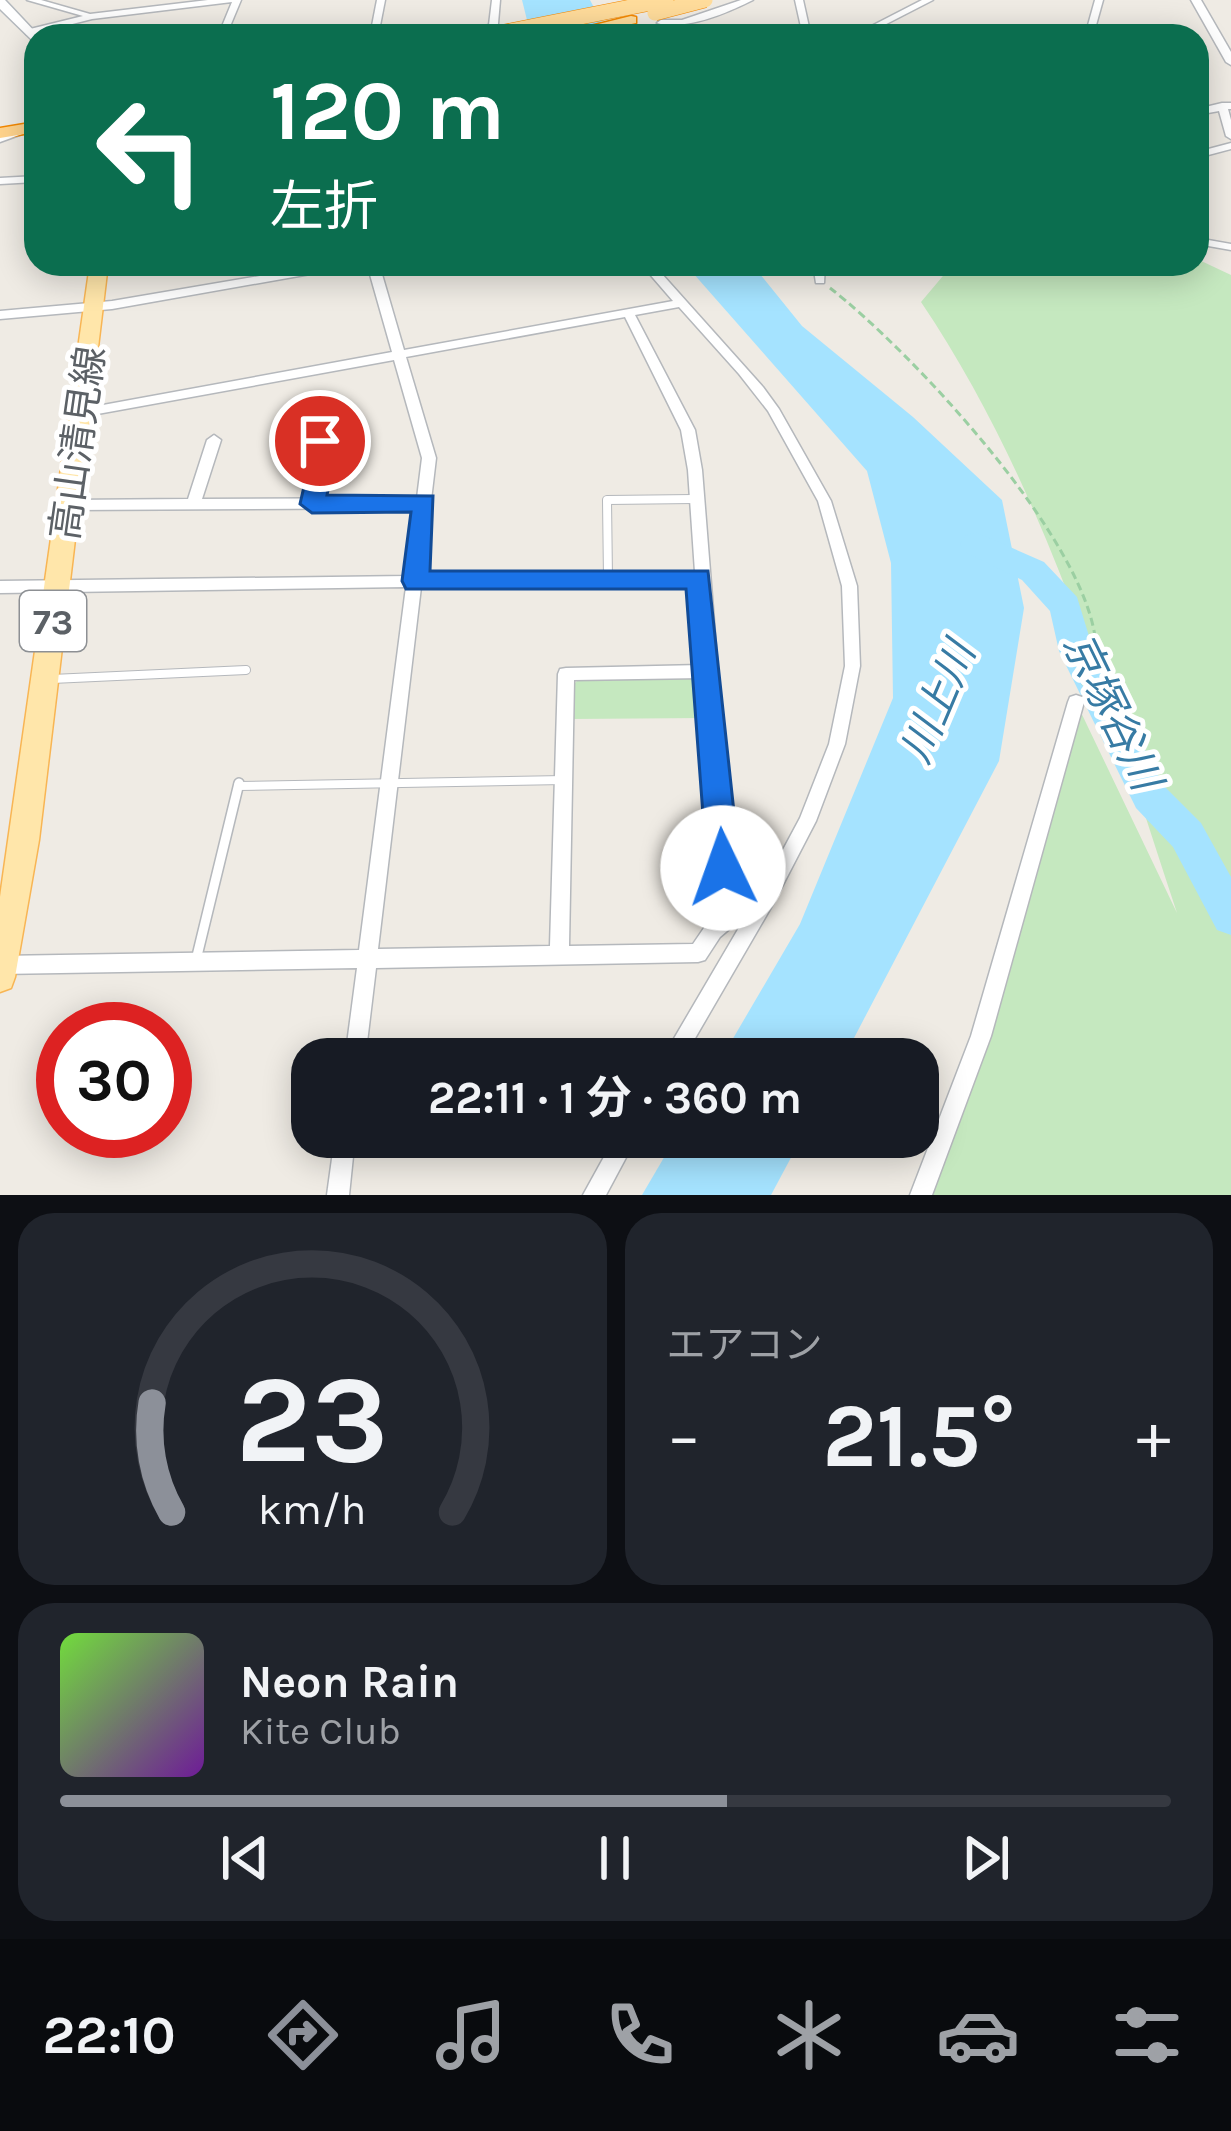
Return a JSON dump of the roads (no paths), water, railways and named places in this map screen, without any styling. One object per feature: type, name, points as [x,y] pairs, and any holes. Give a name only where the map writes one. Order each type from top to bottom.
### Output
[{"type":"highway","points":[[540,24],[671,0]]},
{"type":"highway","points":[[569,24],[671,0]]},
{"type":"highway","points":[[616,24],[705,0]]},
{"type":"highway","points":[[612,24],[631,20]]},
{"type":"main road","points":[[0,2],[24,27]]},
{"type":"main road","name":"高山清見線","points":[[1,969],[70,505],[98,276]]},
{"type":"street","points":[[31,0],[87,14]]},
{"type":"street","points":[[68,24],[92,16],[233,0]]},
{"type":"street","points":[[676,24],[749,0]]},
{"type":"street","points":[[880,24],[929,0]]},
{"type":"street","points":[[1196,0],[1231,62]]},
{"type":"street","points":[[1227,106],[1231,136]]},
{"type":"street","points":[[0,315],[96,307],[266,276]]},
{"type":"street","points":[[358,1038],[429,458],[377,276]]},
{"type":"street","points":[[657,276],[750,377],[792,438],[836,526],[853,591],[856,668],[842,738],[804,826],[684,1038]]},
{"type":"street","points":[[820,276],[820,281]]},
{"type":"street","points":[[81,413],[681,303]]},
{"type":"street","points":[[628,313],[688,430],[728,919]]},
{"type":"street","points":[[193,504],[214,440]]},
{"type":"street","points":[[70,505],[424,503]]},
{"type":"street","points":[[0,586],[699,578]]},
{"type":"street","points":[[559,955],[566,674],[709,671]]},
{"type":"street","points":[[922,1195],[981,1036],[1076,702]]},
{"type":"street","points":[[1,969],[698,953],[757,890],[773,881]]},
{"type":"street","points":[[338,1195],[342,1158]]},
{"type":"street","points":[[594,1195],[615,1158]]},
{"type":"lane","points":[[312,504],[324,452],[320,441]]},
{"type":"lane","points":[[608,580],[607,500],[694,499]]},
{"type":"lane","points":[[45,681],[70,674],[246,670]]},
{"type":"lane","points":[[195,961],[238,783],[565,779]]},
{"type":"water","points":[[522,0],[590,0],[603,24],[528,24]]},
{"type":"water","name":"川上川","points":[[696,276],[762,276],[802,326],[913,417],[1002,500],[1024,608],[999,761],[854,1038],[733,1038],[800,924],[893,698],[891,563],[867,471]]},
{"type":"water","points":[[664,1158],[791,1158],[771,1195],[642,1195]]},
{"type":"waterway","name":"京塚谷川","points":[[976,544],[1033,571],[1065,606],[1076,651],[1126,741],[1149,796],[1187,835],[1231,916]]}]
